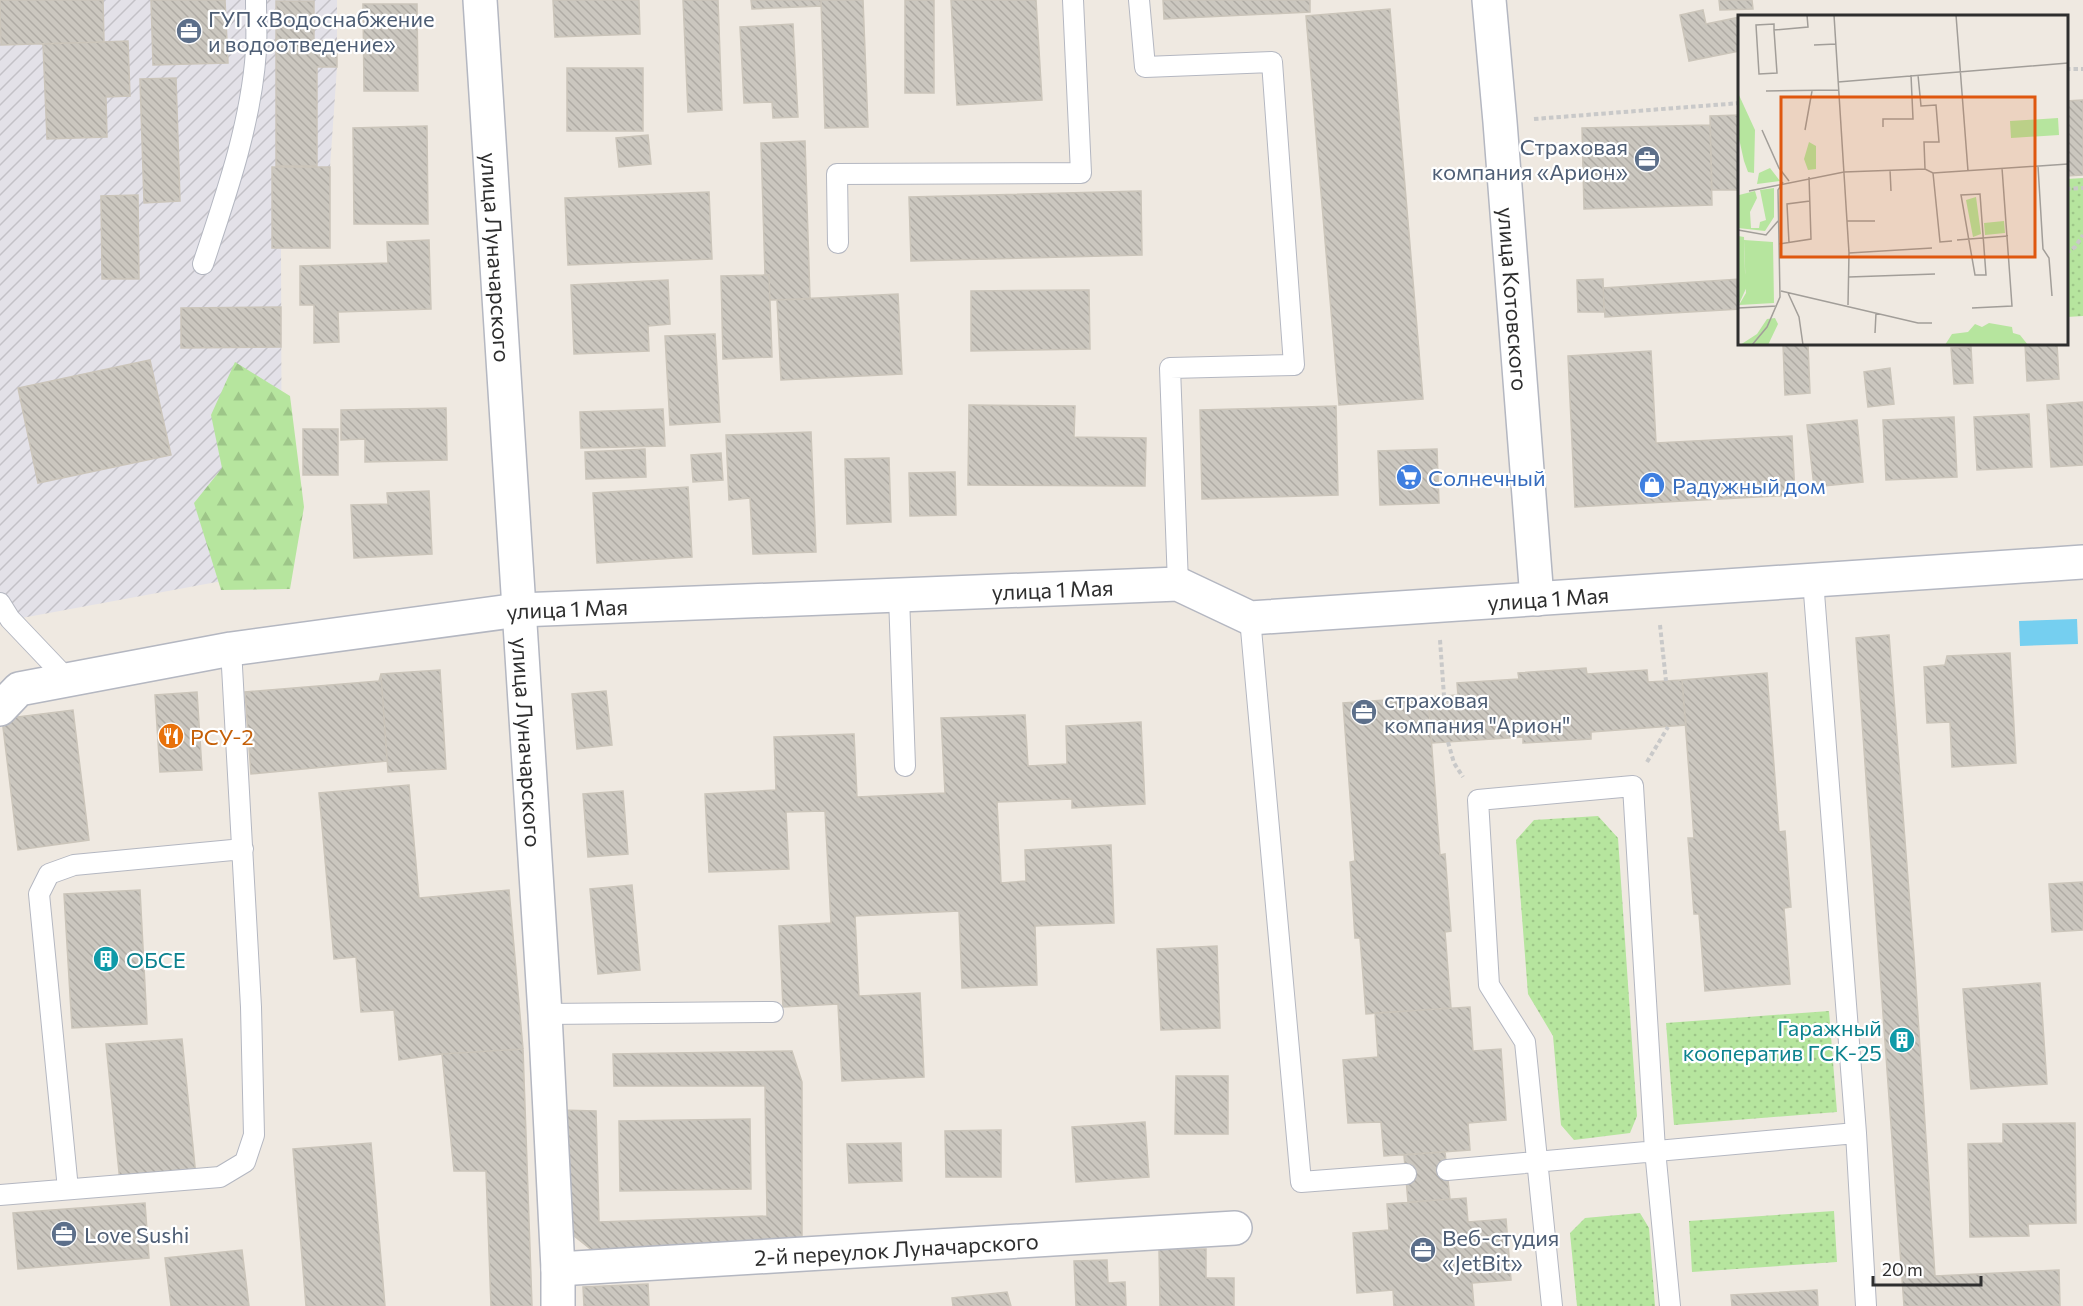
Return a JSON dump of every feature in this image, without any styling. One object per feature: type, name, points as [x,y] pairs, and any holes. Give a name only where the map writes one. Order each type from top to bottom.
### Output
[{"type":"street","name":"улица Луначарского","points":[[480,0],[545,1014],[558,1306]]},
{"type":"street","name":"улица Котовского","points":[[1489,0],[1537,599]]},
{"type":"street","name":"улица 1 Мая","points":[[6,697],[68,680],[231,649],[519,610],[1178,584],[1250,618],[2083,562]]},
{"type":"street","name":"2-й переулок Луначарского","points":[[558,1269],[1235,1228]]},
{"type":"lane","points":[[203,264],[230,184],[250,99],[256,50],[256,0]]},
{"type":"lane","points":[[838,243],[837,174],[1081,173],[1073,0]]},
{"type":"lane","points":[[1139,0],[1145,67],[1272,62],[1294,365],[1170,368],[1178,584]]},
{"type":"lane","points":[[1813,580],[1856,1133],[1866,1306]]},
{"type":"lane","points":[[899,596],[905,766]]},
{"type":"lane","points":[[0,603],[10,619],[68,680]]},
{"type":"lane","points":[[1250,618],[1301,1182],[1406,1174]]},
{"type":"lane","points":[[0,1195],[220,1177],[245,1162],[254,1135],[251,1008],[231,649]]},
{"type":"lane","points":[[1552,1306],[1525,1042],[1489,985],[1478,800],[1634,786],[1655,1150],[1670,1306]]},
{"type":"lane","points":[[68,1189],[39,894],[50,874],[74,865],[243,849]]},
{"type":"lane","points":[[545,1014],[773,1012]]},
{"type":"lane","points":[[1447,1170],[1856,1133]]},
{"type":"path","points":[[1500,122],[1738,103]]},
{"type":"path","points":[[2068,189],[2083,188]]},
{"type":"path","points":[[2068,252],[2075,247],[2083,235]]},
{"type":"path","points":[[1656,591],[1666,681]]},
{"type":"path","points":[[1438,605],[1444,696]]},
{"type":"path","points":[[1634,786],[1668,727]]},
{"type":"path","points":[[1448,742],[1454,763],[1478,800]]},
{"type":"shaded area","points":[[0,0],[337,0],[337,67],[330,167],[330,248],[281,249],[282,570],[0,622]]},
{"type":"green space","points":[[2083,178],[2083,316],[2068,317],[2068,179]]},
{"type":"green space","points":[[235,362],[290,396],[304,507],[290,589],[221,590],[194,503],[222,468],[211,415]]},
{"type":"green space","points":[[1598,816],[1618,838],[1637,1116],[1630,1133],[1574,1140],[1561,1125],[1553,1036],[1528,994],[1516,840],[1534,820]]},
{"type":"green space","points":[[1829,1011],[1837,1112],[1674,1125],[1666,1023]]},
{"type":"green space","points":[[1834,1211],[1837,1262],[1692,1272],[1689,1221]]},
{"type":"green space","points":[[1640,1213],[1649,1228],[1655,1306],[1577,1306],[1570,1233],[1585,1218]]},
{"type":"water","points":[[2077,619],[2078,644],[2020,646],[2019,621]]},
{"type":"building","points":[[0,0],[103,0],[104,42],[1,45]]},
{"type":"building","name":"ГУП «Водоснабжение и водоотведение»","points":[[151,0],[225,0],[228,63],[153,65]]},
{"type":"building","points":[[553,0],[639,0],[640,34],[555,37]]},
{"type":"building","points":[[683,0],[718,0],[722,110],[688,112]]},
{"type":"building","points":[[751,0],[821,0],[821,6],[752,9]]},
{"type":"building","points":[[821,0],[863,0],[868,127],[825,128]]},
{"type":"building","points":[[905,0],[934,0],[934,93],[905,93]]},
{"type":"building","points":[[951,0],[1036,0],[1042,100],[957,105]]},
{"type":"building","points":[[1163,0],[1310,0],[1310,12],[1164,19]]},
{"type":"building","points":[[1719,0],[1752,0],[1753,9],[1720,10]]},
{"type":"building","points":[[276,1],[314,1],[314,41],[337,41],[337,67],[317,67],[317,166],[276,166]]},
{"type":"building","points":[[363,4],[417,4],[418,91],[364,91]]},
{"type":"building","points":[[1390,9],[1423,399],[1339,405],[1306,16]]},
{"type":"building","points":[[1703,10],[1706,24],[1738,17],[1738,51],[1689,61],[1680,15]]},
{"type":"building","points":[[793,24],[798,117],[773,118],[772,102],[744,103],[740,27]]},
{"type":"building","points":[[128,41],[130,96],[106,97],[107,137],[47,139],[43,44]]},
{"type":"building","points":[[567,68],[643,68],[643,131],[567,131]]},
{"type":"building","points":[[176,78],[180,201],[144,203],[140,79]]},
{"type":"building","points":[[2083,100],[2083,175],[2068,176],[2068,101]]},
{"type":"building","points":[[1738,115],[1738,190],[1712,190],[1710,116]]},
{"type":"building","name":"Страховая компания «Арион»","points":[[1710,125],[1712,205],[1584,209],[1582,128]]},
{"type":"building","points":[[427,126],[428,224],[354,224],[353,128]]},
{"type":"building","points":[[648,135],[651,164],[619,167],[616,138]]},
{"type":"building","points":[[805,141],[810,299],[770,300],[769,275],[765,275],[761,143]]},
{"type":"building","points":[[272,167],[330,167],[330,248],[272,248]]},
{"type":"building","points":[[1141,191],[1142,255],[911,261],[909,197]]},
{"type":"building","points":[[709,192],[712,259],[568,265],[565,198]]},
{"type":"building","points":[[138,195],[139,279],[102,279],[101,196]]},
{"type":"building","points":[[429,240],[431,309],[338,312],[339,342],[314,343],[314,305],[300,305],[300,266],[388,263],[387,242]]},
{"type":"building","points":[[769,275],[772,357],[723,359],[721,276]]},
{"type":"building","points":[[1603,279],[1604,312],[1578,312],[1577,280]]},
{"type":"building","points":[[1738,279],[1738,309],[1605,317],[1603,288]]},
{"type":"building","points":[[668,280],[670,324],[648,326],[649,351],[574,354],[571,285]]},
{"type":"building","points":[[1089,290],[1090,349],[971,351],[971,291]]},
{"type":"building","points":[[898,294],[902,374],[781,380],[777,300]]},
{"type":"building","points":[[281,307],[281,347],[181,348],[181,308]]},
{"type":"building","points":[[715,334],[720,422],[670,425],[665,336]]},
{"type":"building","points":[[1783,345],[1808,345],[1810,393],[1785,395]]},
{"type":"building","points":[[2025,345],[2057,345],[2059,379],[2027,381]]},
{"type":"building","points":[[1971,347],[1973,383],[1954,384],[1951,348]]},
{"type":"building","points":[[1651,351],[1656,443],[1792,436],[1795,495],[1575,507],[1568,356]]},
{"type":"building","points":[[150,360],[171,455],[38,483],[18,388]]},
{"type":"building","points":[[1890,368],[1894,404],[1868,407],[1864,372]]},
{"type":"building","points":[[2083,402],[2083,465],[2051,467],[2047,405]]},
{"type":"building","points":[[969,405],[1075,406],[1074,437],[1146,438],[1145,486],[968,485]]},
{"type":"building","points":[[1336,406],[1338,495],[1202,499],[1200,410]]},
{"type":"building","points":[[446,408],[447,460],[365,462],[365,439],[341,440],[341,410]]},
{"type":"building","points":[[663,409],[665,446],[581,448],[580,412]]},
{"type":"building","points":[[2029,414],[2032,467],[1977,470],[1974,417]]},
{"type":"building","points":[[1954,417],[1957,477],[1886,480],[1883,420]]},
{"type":"building","points":[[1857,420],[1863,482],[1814,487],[1807,425]]},
{"type":"building","points":[[303,429],[338,429],[338,475],[303,475]]},
{"type":"building","points":[[811,432],[816,552],[753,554],[750,498],[729,500],[726,435]]},
{"type":"building","points":[[645,449],[646,477],[586,479],[585,452]]},
{"type":"building","name":"Солнечный","points":[[1437,449],[1439,503],[1380,505],[1378,451]]},
{"type":"building","points":[[721,453],[723,480],[693,482],[691,455]]},
{"type":"building","points":[[889,458],[891,522],[847,524],[845,459]]},
{"type":"building","points":[[955,472],[956,515],[910,516],[909,473]]},
{"type":"building","points":[[688,487],[692,557],[597,563],[593,493]]},
{"type":"building","points":[[429,491],[432,554],[354,558],[351,505],[388,504],[387,493]]},
{"type":"building","name":"Гаражный кооператив ГСК-25","points":[[1889,635],[1914,956],[1935,1276],[2059,1270],[2060,1306],[1904,1306],[1856,638]]},
{"type":"building","points":[[2010,653],[2016,763],[1952,767],[1950,722],[1927,723],[1924,667],[1945,665],[1947,656]]},
{"type":"building","points":[[1586,668],[1587,674],[1647,670],[1648,682],[1682,680],[1686,725],[1591,732],[1591,739],[1523,743],[1523,737],[1432,743],[1428,697],[1458,695],[1457,683],[1519,679],[1518,673]]},
{"type":"building","points":[[440,670],[446,769],[388,772],[381,674]]},
{"type":"building","points":[[1767,673],[1779,832],[1785,831],[1791,907],[1784,908],[1790,984],[1705,991],[1699,914],[1694,914],[1688,838],[1694,838],[1682,680]]},
{"type":"building","points":[[381,674],[387,761],[251,774],[245,692],[379,681]]},
{"type":"building","points":[[606,691],[612,745],[577,749],[572,694]]},
{"type":"building","points":[[197,692],[202,770],[160,772],[155,695]]},
{"type":"building","points":[[1428,697],[1440,855],[1445,854],[1451,931],[1445,932],[1451,1008],[1366,1014],[1360,938],[1355,938],[1350,862],[1355,861],[1343,703]]},
{"type":"building","points":[[73,710],[89,840],[18,850],[2,719]]},
{"type":"building","points":[[1025,715],[1028,766],[1067,764],[1066,726],[1141,722],[1145,804],[1072,808],[1072,799],[997,802],[1001,883],[1026,881],[1025,850],[1111,845],[1114,923],[1035,926],[1037,985],[962,988],[959,911],[855,916],[859,996],[920,993],[924,1077],[842,1081],[838,1004],[783,1007],[779,926],[831,923],[825,811],[786,812],[789,869],[709,872],[705,794],[776,790],[774,737],[854,734],[857,797],[945,793],[941,718]]},
{"type":"building","points":[[409,785],[419,898],[509,890],[523,1049],[442,1054],[399,1060],[394,1010],[361,1012],[356,957],[334,959],[319,793]]},
{"type":"building","points":[[623,791],[628,854],[588,857],[583,794]]},
{"type":"building","points":[[2083,882],[2083,930],[2052,932],[2049,884]]},
{"type":"building","points":[[632,885],[640,970],[598,974],[590,889]]},
{"type":"building","name":"ОБСЕ","points":[[140,890],[147,1024],[72,1028],[64,894]]},
{"type":"building","points":[[1217,946],[1220,1028],[1161,1030],[1157,949]]},
{"type":"building","points":[[2040,983],[2047,1084],[1971,1089],[1963,989]]},
{"type":"building","points":[[1470,1007],[1473,1051],[1501,1049],[1506,1120],[1468,1123],[1470,1150],[1384,1156],[1381,1122],[1348,1123],[1343,1060],[1378,1057],[1375,1013]]},
{"type":"building","points":[[182,1039],[196,1176],[120,1182],[106,1044]]},
{"type":"building","points":[[523,1049],[532,1306],[491,1306],[486,1171],[454,1171],[442,1054]]},
{"type":"building","points":[[792,1051],[802,1082],[802,1246],[598,1255],[564,1228],[559,1110],[596,1111],[599,1222],[767,1216],[765,1086],[614,1086],[613,1054]]},
{"type":"building","points":[[1176,1076],[1228,1076],[1228,1134],[1175,1134]]},
{"type":"building","points":[[750,1119],[751,1189],[620,1191],[619,1121]]},
{"type":"building","points":[[1145,1122],[1149,1177],[1076,1182],[1072,1127]]},
{"type":"building","points":[[2075,1123],[2076,1223],[2028,1224],[2029,1236],[1970,1237],[1968,1144],[2003,1143],[2003,1124]]},
{"type":"building","points":[[1001,1130],[1001,1177],[946,1177],[945,1131]]},
{"type":"building","points":[[371,1143],[385,1306],[306,1306],[293,1149]]},
{"type":"building","points":[[901,1143],[902,1181],[849,1183],[847,1144]]},
{"type":"building","points":[[1445,1152],[1450,1199],[1408,1202],[1404,1155]]},
{"type":"building","points":[[1466,1198],[1468,1222],[1506,1219],[1511,1280],[1472,1283],[1474,1306],[1394,1306],[1393,1290],[1357,1293],[1353,1233],[1389,1230],[1387,1204]]},
{"type":"building","points":[[145,1203],[149,1258],[18,1269],[13,1213]]},
{"type":"building","points":[[1159,1249],[1206,1249],[1206,1278],[1234,1278],[1234,1306],[1160,1306]]},
{"type":"building","points":[[242,1250],[249,1306],[171,1306],[165,1258]]},
{"type":"building","points":[[1107,1260],[1108,1283],[1125,1282],[1126,1306],[1076,1306],[1074,1261]]},
{"type":"building","points":[[648,1284],[649,1306],[584,1306],[583,1287]]},
{"type":"building","points":[[1817,1290],[1818,1306],[1732,1306],[1731,1295]]},
{"type":"building","points":[[1007,1292],[1011,1306],[953,1306],[952,1298]]},
{"type":"place","name":"ГУП «Водоснабжение и водоотведение»","points":[[189,31]]},
{"type":"place","name":"Страховая компания «Арион»","points":[[1647,159]]},
{"type":"place","name":"Солнечный","points":[[1409,477]]},
{"type":"place","name":"Радужный дом","points":[[1652,485]]},
{"type":"place","name":"страховая компания \"Арион\"","points":[[1364,712]]},
{"type":"place","name":"РСУ-2","points":[[171,736]]},
{"type":"place","name":"ОБСЕ","points":[[106,959]]},
{"type":"place","name":"Гаражный кооператив ГСК-25","points":[[1902,1040]]},
{"type":"place","name":"Love Sushi","points":[[64,1234]]},
{"type":"place","name":"Веб-студия «JetBit»","points":[[1423,1250]]}]
